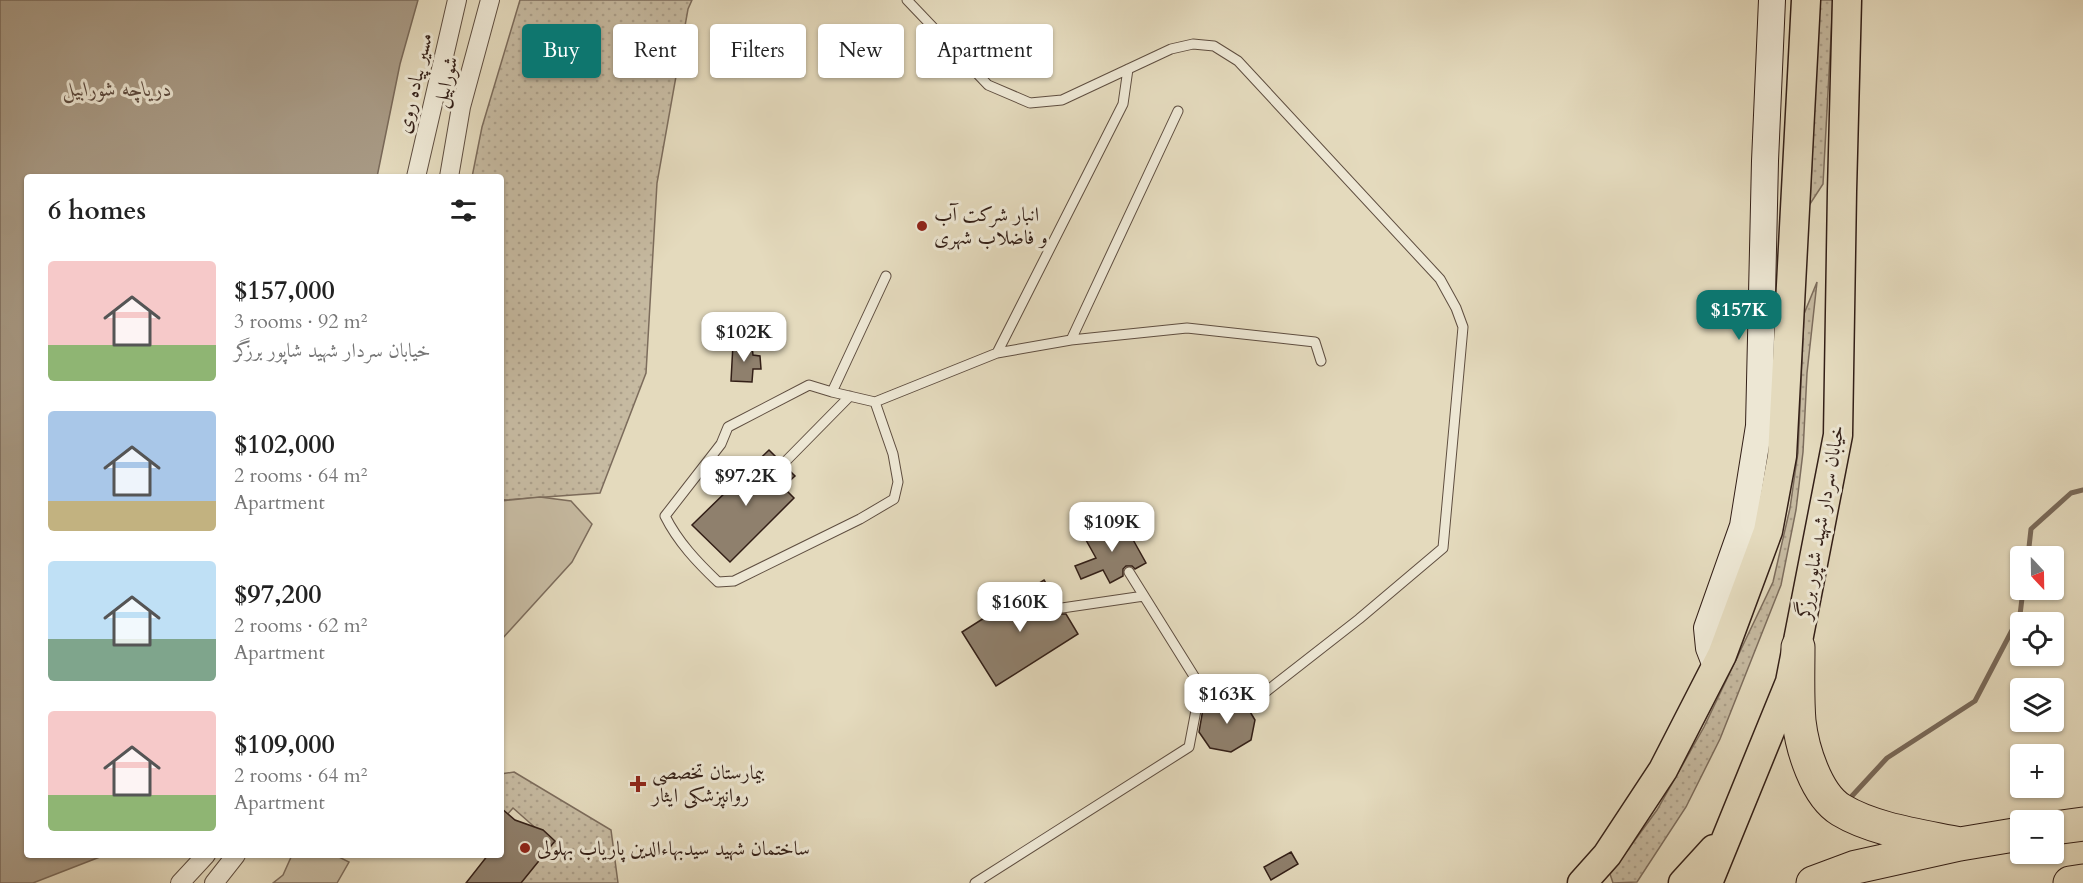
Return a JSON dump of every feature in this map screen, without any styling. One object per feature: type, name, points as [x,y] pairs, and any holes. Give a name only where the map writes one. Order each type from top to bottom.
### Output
[{"type":"highway","points":[[1798,647],[1799,723],[1808,758],[1820,788],[1840,809],[1881,826],[1960,844]]},
{"type":"highway","points":[[2064,827],[2083,824]]},
{"type":"highway","points":[[1814,883],[1856,867],[1960,844],[2010,836]]},
{"type":"highway","points":[[2070,883],[2083,881]]},
{"type":"main road","points":[[1716,666],[1709,648],[1707,628],[1743,526],[1759,426],[1765,161],[1772,0]]},
{"type":"main road","points":[[1582,883],[1607,855],[1663,770],[1716,666],[1768,531],[1782,456],[1806,0]]},
{"type":"main road","name":"خیابان سردار شهید شاپور برزگر","points":[[1708,883],[1790,682],[1838,435],[1847,0]]},
{"type":"main road","points":[[1683,883],[1731,830]]},
{"type":"main road","points":[[1602,883],[1601,878],[1607,855]]},
{"type":"street","name":"مسیر پیاده روی","points":[[417,174],[457,0]]},
{"type":"street","name":"شورابیل","points":[[450,174],[461,107],[490,0]]},
{"type":"street","points":[[180,883],[203,858]]},
{"type":"street","points":[[214,883],[234,858]]},
{"type":"lane","points":[[907,0],[988,85],[1030,103],[1062,100],[1171,49],[1193,44],[1214,46],[1238,60],[1440,279],[1456,308],[1463,327],[1443,548],[1359,619],[1254,700],[1220,689],[1197,705],[1190,747],[975,883]]},
{"type":"lane","points":[[997,353],[1123,104],[1128,69]]},
{"type":"lane","points":[[1071,340],[1178,111]]},
{"type":"lane","points":[[832,392],[886,276]]},
{"type":"lane","points":[[875,402],[893,454],[898,482],[894,499],[860,519],[734,581],[718,582],[697,563],[673,534],[664,516],[721,444],[728,427],[809,385],[875,402],[997,353],[1071,340],[1187,328],[1315,342],[1321,361]]},
{"type":"lane","points":[[783,464],[850,396]]},
{"type":"lane","points":[[1129,572],[1207,698]]},
{"type":"lane","points":[[1062,608],[1144,596]]},
{"type":"shaded area","points":[[520,0],[692,0],[685,24],[613,24],[613,78],[676,78],[657,183],[646,373],[600,493],[504,500],[504,174],[473,174],[482,127]]},
{"type":"shaded area","points":[[1819,0],[1833,0],[1823,184],[1810,204]]},
{"type":"shaded area","points":[[1817,282],[1807,373],[1803,452],[1796,510],[1781,585],[1720,739],[1686,807],[1637,882],[1613,883],[1610,874],[1657,810],[1704,727],[1773,582],[1790,508],[1798,452],[1804,314]]},
{"type":"shaded area","points":[[540,497],[571,501],[592,524],[572,562],[504,637],[504,501]]},
{"type":"shaded area","points":[[514,772],[611,830],[618,883],[515,883],[547,838],[513,808],[506,816],[504,814],[504,774]]},
{"type":"shaded area","points":[[291,858],[341,858],[349,862],[337,883],[273,883],[283,875]]},
{"type":"water","name":"دریاچه شورابیل","points":[[0,0],[418,0],[400,64],[378,174],[24,174],[24,858],[97,858],[33,883],[0,883]]},
{"type":"building","points":[[733,344],[752,346],[753,355],[760,356],[761,369],[753,369],[752,382],[731,381]]},
{"type":"building","points":[[769,450],[778,459],[776,463],[778,468],[782,471],[788,469],[795,476],[783,487],[794,498],[730,562],[692,525]]},
{"type":"building","points":[[1122,520],[1146,563],[1135,569],[1132,566],[1126,566],[1123,569],[1123,576],[1110,583],[1103,570],[1081,579],[1075,566],[1096,558],[1086,540]]},
{"type":"building","points":[[1044,580],[1058,603],[1056,612],[1066,614],[1078,634],[996,686],[962,632]]},
{"type":"building","points":[[1221,697],[1246,705],[1255,720],[1251,740],[1231,752],[1210,748],[1199,732],[1203,709]]},
{"type":"building","name":"ساختمان شهید سیدبهاءالدین پاریاب بهلولی","points":[[504,811],[515,820],[543,830],[555,841],[521,883],[466,883],[486,858],[504,858]]},
{"type":"building","points":[[1291,852],[1298,864],[1271,880],[1264,867]]},
{"type":"waterway","points":[[2029,546],[2031,529],[2071,493],[2083,490]]},
{"type":"waterway","points":[[1851,797],[1887,758],[1975,701],[2020,615],[2022,600]]},
{"type":"place","name":"انبار شرکت آب و فاضلاب شهری","points":[[922,226]]},
{"type":"place","name":"بیمارستان تخصصی روانپزشکی ایثار","points":[[638,784]]},
{"type":"place","name":"ساختمان شهید سیدبهاءالدین پاریاب بهلولی","points":[[525,848]]}]
